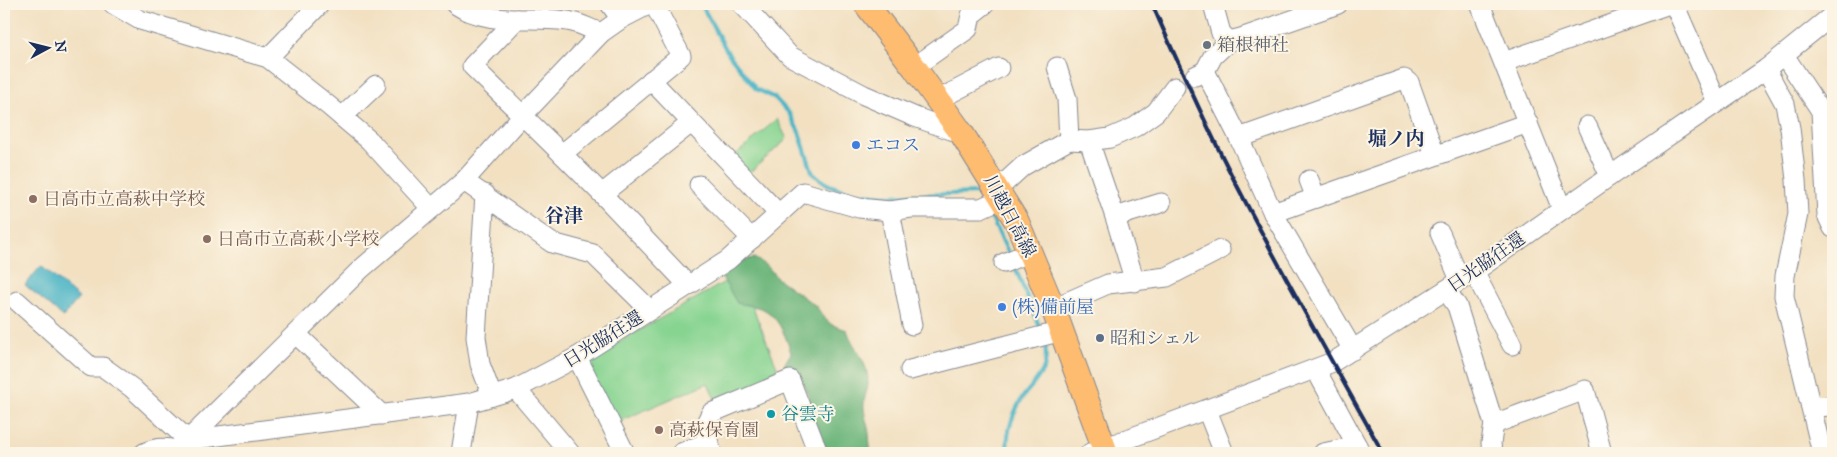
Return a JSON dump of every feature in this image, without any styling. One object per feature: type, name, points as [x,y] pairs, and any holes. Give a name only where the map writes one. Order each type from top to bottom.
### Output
[{"type":"main road","name":"川越日高線","points":[[866,4],[914,66],[962,134],[994,199],[1017,222],[1019,257],[1053,308],[1057,333],[1100,452]]},
{"type":"street","points":[[113,4],[140,20],[268,58],[369,140],[431,208]]},
{"type":"street","points":[[268,58],[320,4]]},
{"type":"street","points":[[455,4],[464,10],[485,17],[572,22],[602,33]]},
{"type":"street","points":[[610,4],[621,20]]},
{"type":"street","points":[[17,301],[91,367],[103,367],[132,388],[178,448],[361,269],[464,181],[523,115],[602,33],[650,4]]},
{"type":"street","points":[[562,154],[681,56],[654,4]]},
{"type":"street","points":[[742,4],[790,56],[864,95],[962,134]]},
{"type":"street","points":[[914,66],[968,29],[971,15],[985,4]]},
{"type":"street","points":[[1213,4],[1221,33],[1229,41]]},
{"type":"street","points":[[1338,4],[1229,41],[1212,56],[1200,74],[1239,138],[1273,213],[1353,350]]},
{"type":"street","points":[[1480,4],[1562,209]]},
{"type":"street","points":[[1504,62],[1668,4]]},
{"type":"street","points":[[1674,4],[1717,102]]},
{"type":"street","name":"日光脇往還","points":[[1100,452],[1316,370],[1353,350],[1460,281],[1766,70],[1833,15]]},
{"type":"street","points":[[517,19],[472,66],[602,194],[688,285]]},
{"type":"street","points":[[1784,55],[1821,111],[1830,194],[1830,222],[1798,214]]},
{"type":"street","points":[[1057,67],[1066,99],[1069,140]]},
{"type":"street","points":[[906,113],[936,97],[945,96],[999,68]]},
{"type":"street","points":[[1766,70],[1785,104],[1790,128],[1798,214],[1785,276],[1784,296],[1822,453]]},
{"type":"street","points":[[1239,138],[1404,79],[1409,82],[1435,155]]},
{"type":"street","points":[[651,80],[778,213]]},
{"type":"street","points":[[342,117],[376,85]]},
{"type":"street","points":[[994,199],[1023,166],[1069,140],[1110,138],[1135,127],[1156,112],[1175,87]]},
{"type":"street","points":[[602,194],[691,123]]},
{"type":"street","points":[[1273,213],[1528,123]]},
{"type":"street","points":[[1587,126],[1610,176]]},
{"type":"street","points":[[1089,140],[1116,217],[1135,282]]},
{"type":"street","points":[[1309,180],[1316,198]]},
{"type":"street","points":[[464,181],[552,242],[593,254],[650,310]]},
{"type":"street","points":[[699,184],[752,239]]},
{"type":"street","name":"日光脇往還","points":[[144,453],[153,449],[178,448],[469,403],[516,389],[578,357],[728,260],[803,192],[858,208],[890,210],[994,199]]},
{"type":"street","points":[[485,194],[476,337],[480,364],[492,396]]},
{"type":"street","points":[[1116,217],[1161,203]]},
{"type":"street","points":[[890,210],[912,325]]},
{"type":"street","points":[[1440,233],[1460,281],[1512,345]]},
{"type":"street","points":[[1053,308],[1108,284],[1167,277],[1220,250]]},
{"type":"street","points":[[1460,281],[1457,306],[1494,424],[1491,443],[1492,453]]},
{"type":"street","points":[[910,370],[1057,333]]},
{"type":"street","points":[[296,334],[382,415]]},
{"type":"street","points":[[578,357],[625,453]]},
{"type":"street","points":[[1316,370],[1359,449],[1323,453]]},
{"type":"street","points":[[681,453],[710,447],[704,427],[710,413],[790,380],[818,453]]},
{"type":"street","points":[[516,389],[570,453]]},
{"type":"street","points":[[1494,424],[1585,390],[1602,453]]},
{"type":"street","points":[[461,453],[469,403]]},
{"type":"street","points":[[1811,407],[1833,406]]},
{"type":"street","points":[[1207,410],[1224,453]]},
{"type":"green space","points":[[777,119],[787,139],[747,175],[732,158]]},
{"type":"green space","points":[[754,258],[768,267],[777,278],[816,306],[824,318],[832,325],[847,330],[868,376],[864,407],[872,453],[811,453],[806,406],[809,397],[803,383],[784,372],[785,363],[791,353],[782,331],[776,320],[765,310],[737,303],[721,276],[736,264]]},
{"type":"green space","points":[[739,274],[780,374],[717,404],[708,383],[615,423],[585,361]]},
{"type":"water","points":[[41,266],[79,298],[63,317],[25,285]]},
{"type":"waterway","points":[[701,4],[728,53],[756,89],[775,98],[789,113],[799,132],[813,174],[829,185],[852,193],[888,196],[980,193],[983,200]]},
{"type":"waterway","points":[[988,211],[1009,254]]},
{"type":"waterway","points":[[1014,265],[1041,330]]},
{"type":"waterway","points":[[1008,453],[1009,430],[1014,414],[1021,400],[1038,379],[1044,368],[1046,358],[1045,341]]},
{"type":"railway","points":[[1152,4],[1207,126],[1246,202],[1383,453]]},
{"type":"place","name":"箱根神社","points":[[1207,45]]},
{"type":"place","name":"エコス","points":[[856,145]]},
{"type":"place","name":"日高市立高萩中学校","points":[[33,199]]},
{"type":"place","name":"日高市立高萩小学校","points":[[207,239]]},
{"type":"place","name":"(株)備前屋","points":[[1002,307]]},
{"type":"place","name":"昭和シェル","points":[[1100,338]]},
{"type":"place","name":"谷雲寺","points":[[771,414]]},
{"type":"place","name":"高萩保育園","points":[[659,430]]},
{"type":"district","name":"堀ノ内","points":[[1396,138]]},
{"type":"district","name":"谷津","points":[[564,215]]}]
